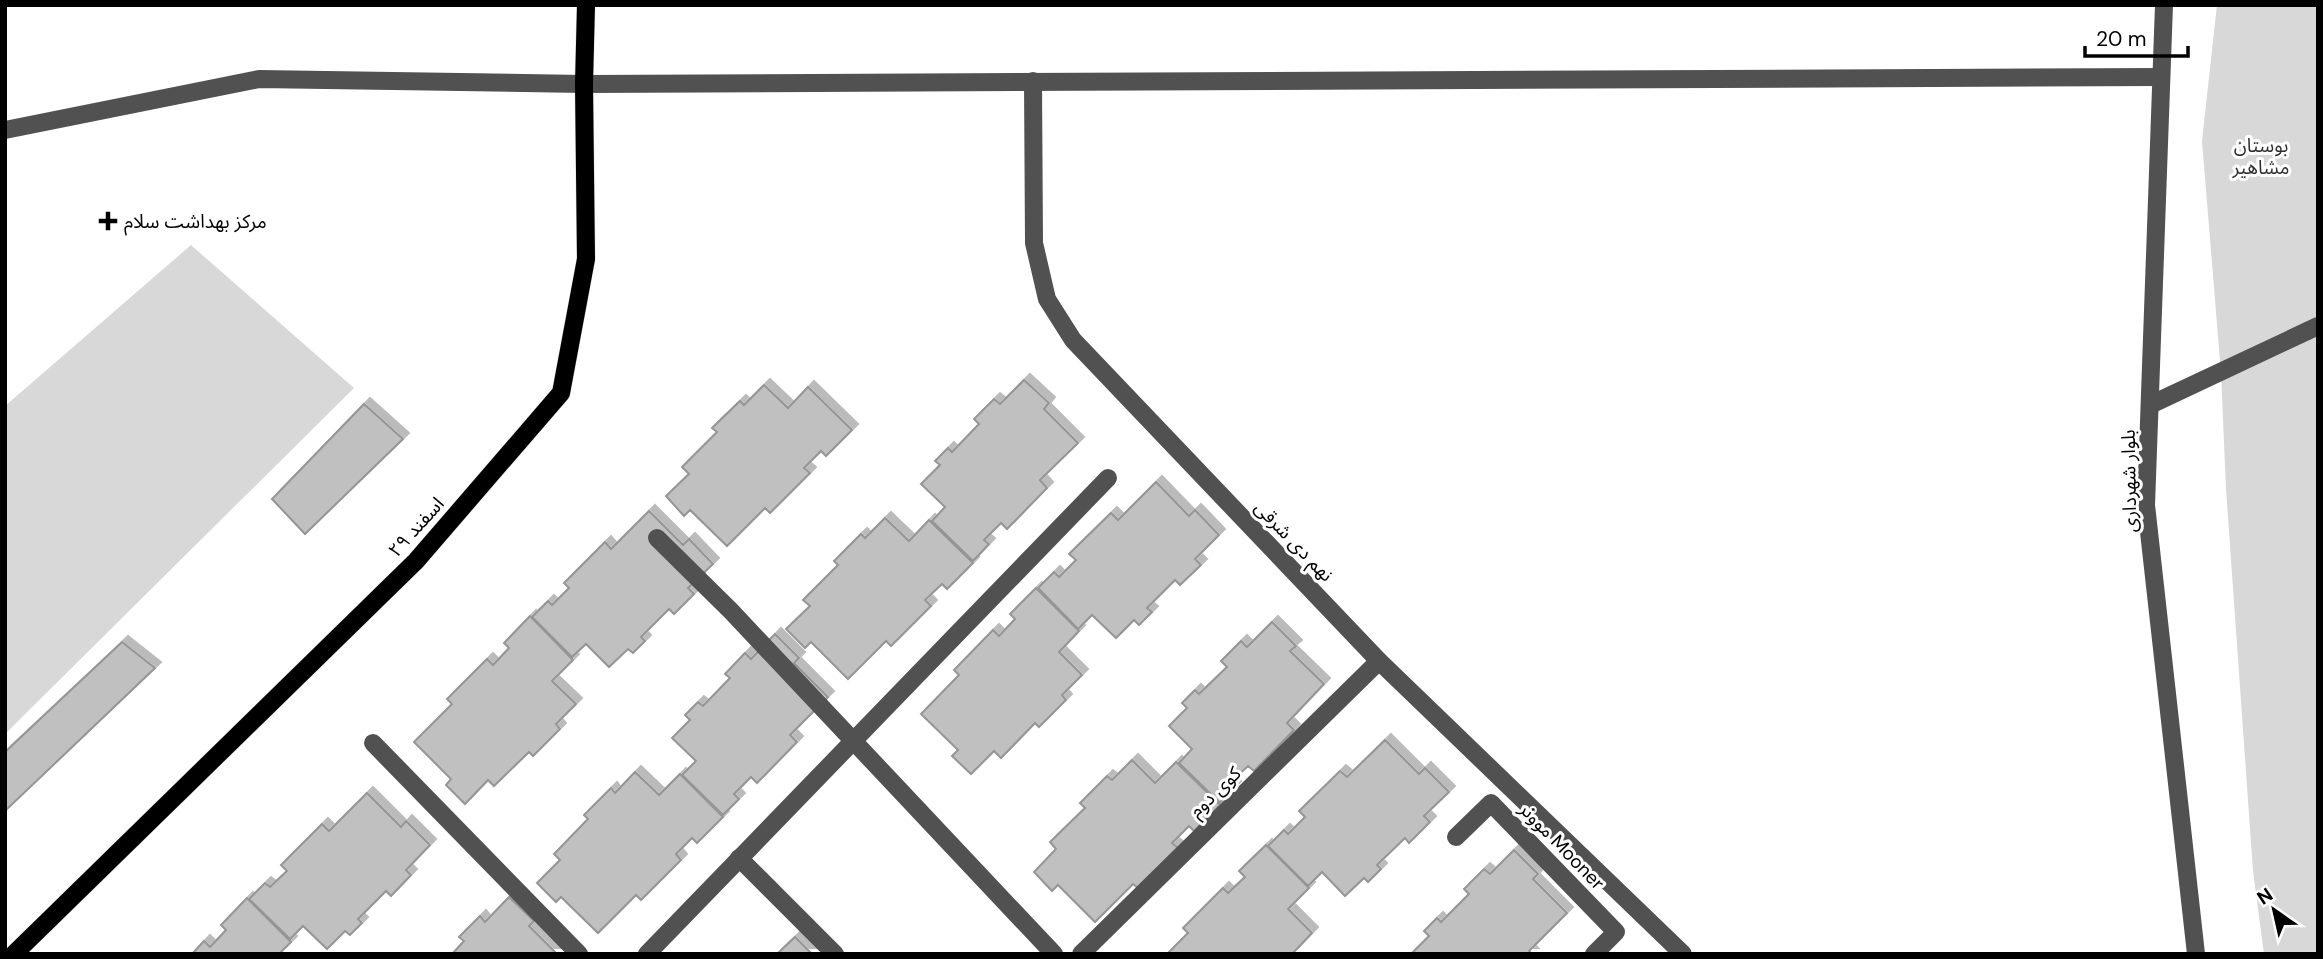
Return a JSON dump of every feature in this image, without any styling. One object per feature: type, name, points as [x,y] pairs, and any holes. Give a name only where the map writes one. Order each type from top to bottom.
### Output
[{"type":"main road","name":"۲۹ اسفند","points":[[14,954],[416,561],[561,393],[586,259],[586,5]]},
{"type":"street","name":"بلوار شهرداری","points":[[2164,5],[2146,505],[2196,954]]},
{"type":"street","points":[[5,130],[259,79],[584,84],[2161,77]]},
{"type":"street","name":"نهم دی شرقی","points":[[1033,81],[1034,243],[1047,299],[1073,340],[1379,661],[1683,954]]},
{"type":"street","points":[[2150,405],[2318,326]]},
{"type":"street","points":[[647,954],[1108,478]]},
{"type":"street","points":[[657,538],[731,611],[1054,954]]},
{"type":"street","name":"کوی دوم","points":[[1081,954],[1379,661]]},
{"type":"street","points":[[373,743],[579,954]]},
{"type":"street","name":"موونر Mooner","points":[[1456,837],[1491,803],[1616,932],[1594,954]]},
{"type":"street","points":[[739,858],[835,954]]},
{"type":"green space","name":"بوستان مشاهیر","points":[[2217,5],[2318,5],[2318,954],[2264,954],[2253,871],[2226,489],[2221,373],[2202,141]]},
{"type":"green space","points":[[191,245],[354,388],[5,734],[5,406]]},
{"type":"building","points":[[1024,380],[1049,403],[1044,409],[1078,443],[1040,480],[1047,488],[1007,529],[1001,523],[984,540],[989,544],[973,561],[932,521],[945,507],[921,484],[940,465],[935,461],[948,448],[952,452],[979,424],[974,419],[994,399],[1000,404]]},
{"type":"building","points":[[764,385],[788,408],[808,387],[852,430],[826,456],[821,451],[804,468],[810,473],[770,513],[765,508],[727,546],[690,510],[684,516],[666,496],[689,474],[682,467],[717,432],[712,428],[740,401],[744,405]]},
{"type":"building","points":[[364,404],[403,439],[305,534],[272,499]]},
{"type":"building","points":[[1156,482],[1189,516],[1195,510],[1219,535],[1195,559],[1201,565],[1180,585],[1175,580],[1147,608],[1152,612],[1139,625],[1134,620],[1116,638],[1092,615],[1078,629],[1038,588],[1054,572],[1059,577],[1076,560],[1069,554],[1111,513],[1118,520]]},
{"type":"building","points":[[649,511],[683,545],[689,539],[713,564],[688,588],[694,594],[674,614],[669,609],[641,637],[645,641],[633,653],[628,649],[609,667],[586,644],[572,657],[532,617],[548,601],[552,605],[569,588],[564,583],[605,542],[611,549]]},
{"type":"building","points":[[885,518],[909,541],[929,520],[973,563],[947,589],[942,584],[925,600],[931,606],[891,646],[886,641],[848,679],[811,642],[805,648],[786,629],[810,606],[803,600],[838,565],[834,561],[861,534],[865,538]]},
{"type":"building","points":[[1036,588],[1079,631],[1059,652],[1082,675],[1062,695],[1066,700],[1039,727],[1035,723],[1001,758],[994,751],[971,774],[952,756],[958,750],[921,714],[959,675],[954,670],[993,630],[999,636],[1015,619],[1010,614]]},
{"type":"building","points":[[530,616],[573,660],[552,681],[576,704],[556,724],[560,729],[533,756],[529,752],[494,786],[488,780],[465,804],[446,785],[451,779],[414,742],[452,704],[447,699],[487,659],[493,665],[509,648],[504,643]]},
{"type":"building","points":[[1272,622],[1296,646],[1290,651],[1324,684],[1287,723],[1294,730],[1254,771],[1248,766],[1231,782],[1235,787],[1220,803],[1179,763],[1192,749],[1169,726],[1187,708],[1182,703],[1195,690],[1199,694],[1227,667],[1221,661],[1241,641],[1247,647]]},
{"type":"building","points":[[775,634],[799,658],[794,663],[828,697],[790,735],[797,742],[757,783],[751,777],[734,794],[739,799],[723,815],[682,775],[696,761],[672,738],[690,720],[685,715],[698,702],[703,706],[730,678],[725,674],[745,653],[751,659]]},
{"type":"building","points":[[122,642],[155,668],[5,811],[5,752]]},
{"type":"building","points":[[1385,740],[1419,774],[1425,768],[1449,792],[1424,816],[1430,822],[1409,843],[1405,838],[1377,865],[1381,869],[1368,882],[1364,878],[1345,896],[1322,872],[1308,886],[1268,846],[1284,830],[1288,834],[1305,817],[1299,811],[1340,771],[1347,777]]},
{"type":"building","points":[[1132,760],[1155,783],[1176,762],[1220,805],[1194,831],[1189,826],[1172,843],[1178,848],[1138,888],[1133,884],[1095,922],[1058,885],[1052,891],[1034,872],[1056,849],[1050,842],[1085,808],[1080,803],[1107,776],[1112,780]]},
{"type":"building","points":[[635,772],[659,795],[680,774],[723,817],[697,843],[692,838],[676,854],[681,860],[641,900],[636,895],[598,933],[561,897],[556,902],[537,883],[560,860],[554,854],[588,819],[584,815],[611,788],[615,793]]},
{"type":"building","points":[[367,793],[401,827],[406,821],[430,845],[406,870],[411,875],[391,896],[386,891],[358,919],[362,923],[350,935],[345,931],[327,949],[303,926],[290,939],[249,899],[265,883],[270,887],[287,871],[281,865],[322,824],[329,831]]},
{"type":"building","points":[[1266,845],[1309,888],[1288,909],[1312,933],[1292,954],[1167,954],[1188,933],[1183,928],[1223,888],[1228,893],[1245,877],[1239,871]]},
{"type":"building","points":[[1514,850],[1538,874],[1533,879],[1567,913],[1529,951],[1532,954],[1411,954],[1429,936],[1424,931],[1437,918],[1441,922],[1469,894],[1464,889],[1484,869],[1490,874]]},
{"type":"building","points":[[509,897],[534,921],[529,926],[557,954],[452,954],[464,941],[459,937],[480,916],[485,922]]},
{"type":"building","points":[[247,898],[291,942],[279,954],[192,954],[204,941],[210,947],[226,930],[221,925]]},
{"type":"building","points":[[795,937],[812,954],[777,954]]},
{"type":"place","name":"مرکز بهداشت سلام","points":[[108,221]]}]
